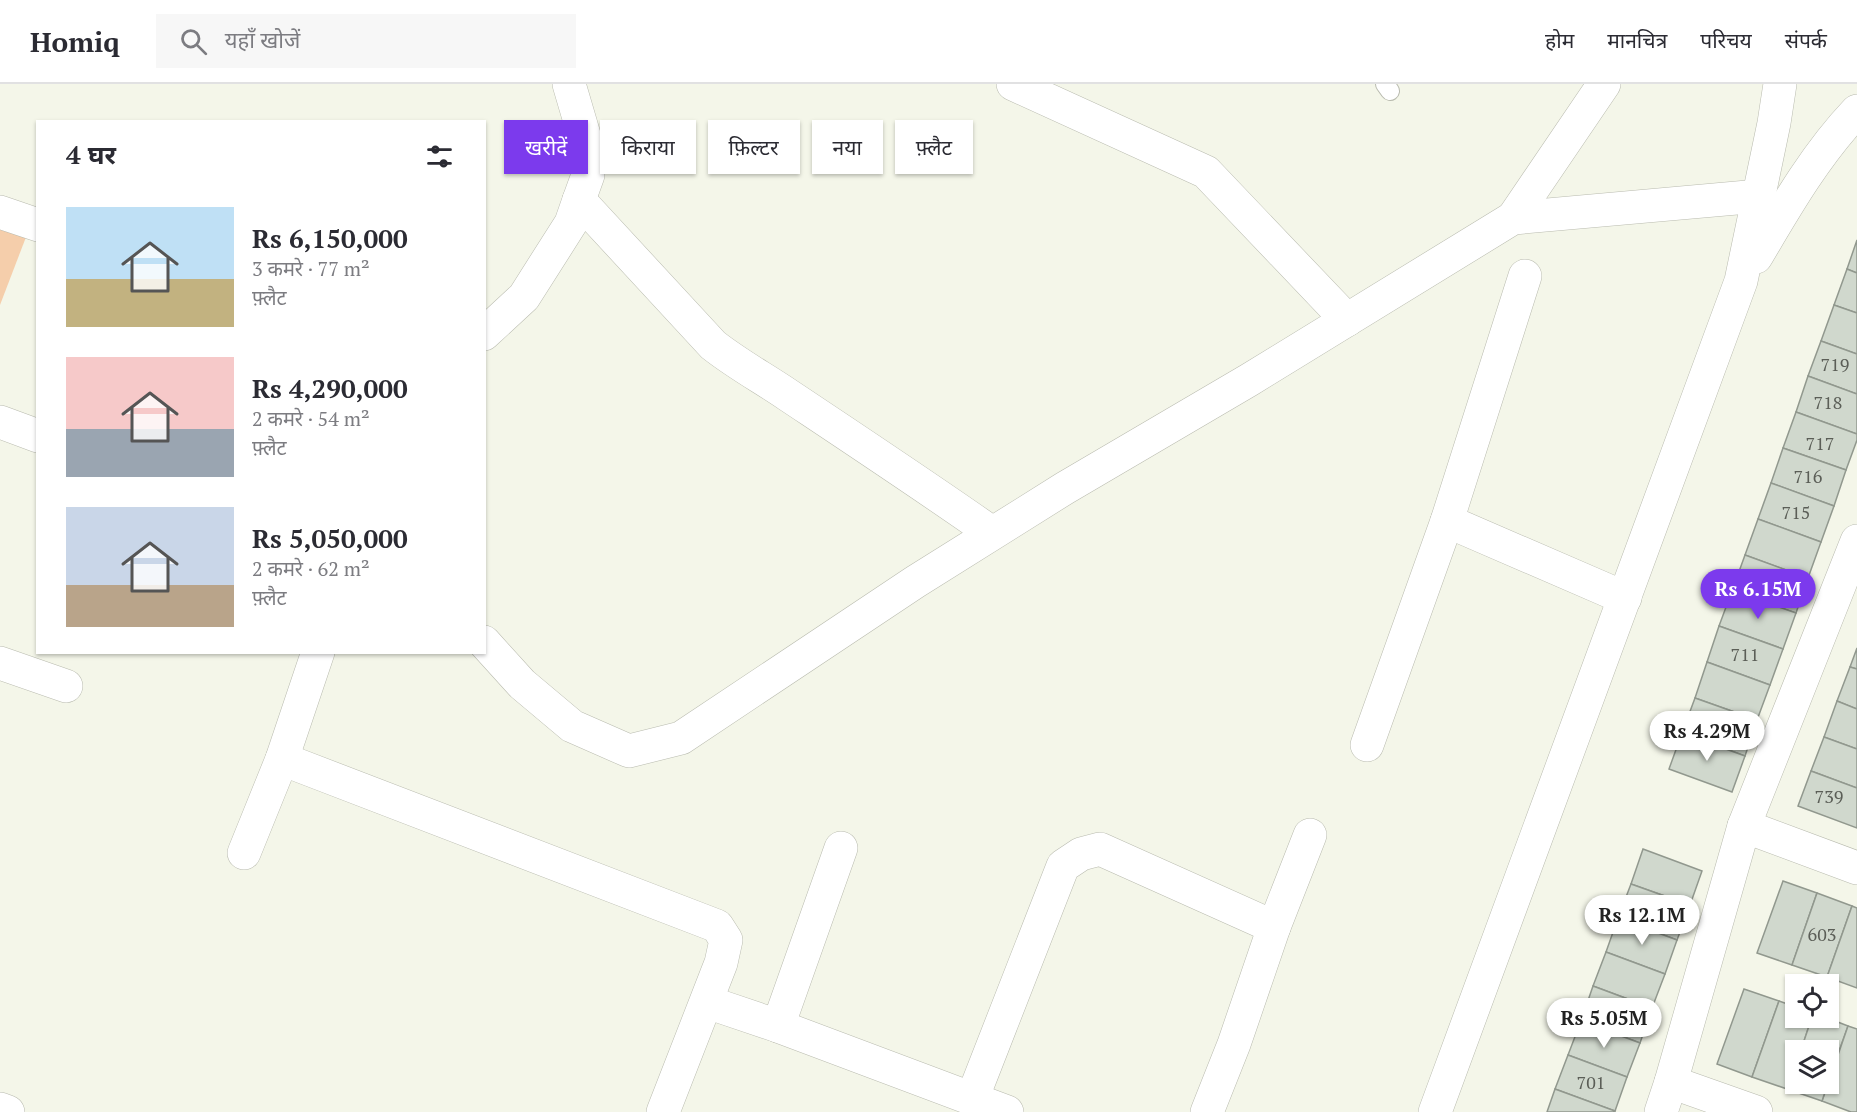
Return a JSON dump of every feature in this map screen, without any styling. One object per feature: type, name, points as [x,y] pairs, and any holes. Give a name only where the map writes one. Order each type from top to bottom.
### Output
[{"type":"street","points":[[1013,84],[1206,172],[1347,320]]},
{"type":"street","points":[[486,644],[522,684],[572,726],[629,751],[681,738],[992,533],[1513,218],[1605,84]]},
{"type":"street","points":[[1435,1112],[1741,281],[1780,84]]},
{"type":"street","points":[[486,332],[524,297],[572,223],[588,174],[577,90]]},
{"type":"street","points":[[1741,281],[1786,206],[1838,132],[1857,111]]},
{"type":"street","points":[[1513,218],[1759,196]]},
{"type":"street","points":[[579,200],[712,345],[915,479],[992,533]]},
{"type":"street","points":[[0,213],[36,224]]},
{"type":"street","points":[[1366,745],[1447,521],[1525,276]]},
{"type":"street","points":[[0,422],[36,435]]},
{"type":"street","points":[[1447,521],[1624,598]]},
{"type":"street","points":[[1756,1112],[1666,1097],[1744,826],[1857,542]]},
{"type":"street","points":[[244,853],[282,759],[317,654]]},
{"type":"street","points":[[0,663],[66,686]]},
{"type":"street","points":[[282,759],[717,926],[726,940],[721,963],[663,1112]]},
{"type":"street","points":[[1744,826],[1857,868]]},
{"type":"street","points":[[1208,1112],[1274,927],[1310,835]]},
{"type":"street","points":[[778,1026],[841,848]]},
{"type":"street","points":[[972,1099],[1063,866],[1081,854],[1100,849],[1274,927]]},
{"type":"street","points":[[707,1002],[778,1026],[1007,1112]]},
{"type":"street","points":[[0,1109],[8,1112]]},
{"type":"shaded area","points":[[0,212],[31,224],[0,305]]},
{"type":"building","points":[[1857,240],[1857,273],[1847,269]]},
{"type":"building","points":[[1847,269],[1857,273],[1857,313],[1834,305]]},
{"type":"building","points":[[1834,305],[1857,313],[1857,354],[1821,341]]},
{"type":"building","points":[[1821,341],[1857,354],[1857,394],[1808,376]]},
{"type":"building","points":[[1808,376],[1857,394],[1857,434],[1796,412]]},
{"type":"building","points":[[1796,412],[1857,434],[1846,470],[1783,448]]},
{"type":"building","points":[[1783,448],[1846,470],[1834,506],[1771,483]]},
{"type":"building","points":[[1771,483],[1834,506],[1821,542],[1758,519]]},
{"type":"building","points":[[1758,519],[1821,542],[1808,578],[1745,555]]},
{"type":"building","points":[[1745,555],[1808,578],[1796,613],[1732,591]]},
{"type":"building","points":[[1732,591],[1796,613],[1783,649],[1719,626]]},
{"type":"building","points":[[1719,626],[1783,649],[1770,685],[1707,662]]},
{"type":"building","points":[[1857,648],[1857,669],[1850,667]]},
{"type":"building","points":[[1707,662],[1770,685],[1757,720],[1695,698]]},
{"type":"building","points":[[1850,667],[1857,669],[1857,709],[1837,701]]},
{"type":"building","points":[[1695,698],[1757,720],[1745,756],[1682,733]]},
{"type":"building","points":[[1837,701],[1857,709],[1857,749],[1824,737]]},
{"type":"building","points":[[1682,733],[1745,756],[1732,792],[1669,769]]},
{"type":"building","points":[[1824,737],[1857,749],[1857,788],[1811,771]]},
{"type":"building","points":[[1811,771],[1857,788],[1857,828],[1798,806]]},
{"type":"building","points":[[1643,849],[1702,871],[1690,905],[1631,884]]},
{"type":"building","points":[[1783,881],[1817,893],[1792,965],[1757,953]]},
{"type":"building","points":[[1631,884],[1690,905],[1677,940],[1618,918]]},
{"type":"building","points":[[1817,893],[1852,906],[1828,974],[1818,974],[1792,965]]},
{"type":"building","points":[[1852,906],[1857,908],[1857,988],[1839,981],[1839,974],[1828,974]]},
{"type":"building","points":[[1618,918],[1677,940],[1665,974],[1606,952]]},
{"type":"building","points":[[1606,952],[1665,974],[1652,1008],[1593,986]]},
{"type":"building","points":[[1593,986],[1652,1008],[1640,1043],[1581,1021]]},
{"type":"building","points":[[1744,989],[1779,1001],[1752,1077],[1717,1064]]},
{"type":"building","points":[[1779,1001],[1785,1003],[1785,1028],[1808,1028],[1804,1040],[1785,1040],[1785,1088],[1752,1077]]},
{"type":"building","points":[[1581,1021],[1640,1043],[1627,1077],[1568,1055]]},
{"type":"building","points":[[1839,1022],[1848,1026],[1839,1051],[1839,1040],[1804,1040],[1808,1028],[1839,1028]]},
{"type":"building","points":[[1848,1026],[1857,1029],[1857,1112],[1822,1101],[1824,1094],[1839,1094],[1839,1052]]},
{"type":"building","points":[[1568,1055],[1627,1077],[1615,1111],[1555,1089]]},
{"type":"building","points":[[1555,1089],[1615,1111],[1547,1112]]},
{"type":"building","points":[[1802,1094],[1824,1094],[1822,1101]]}]
